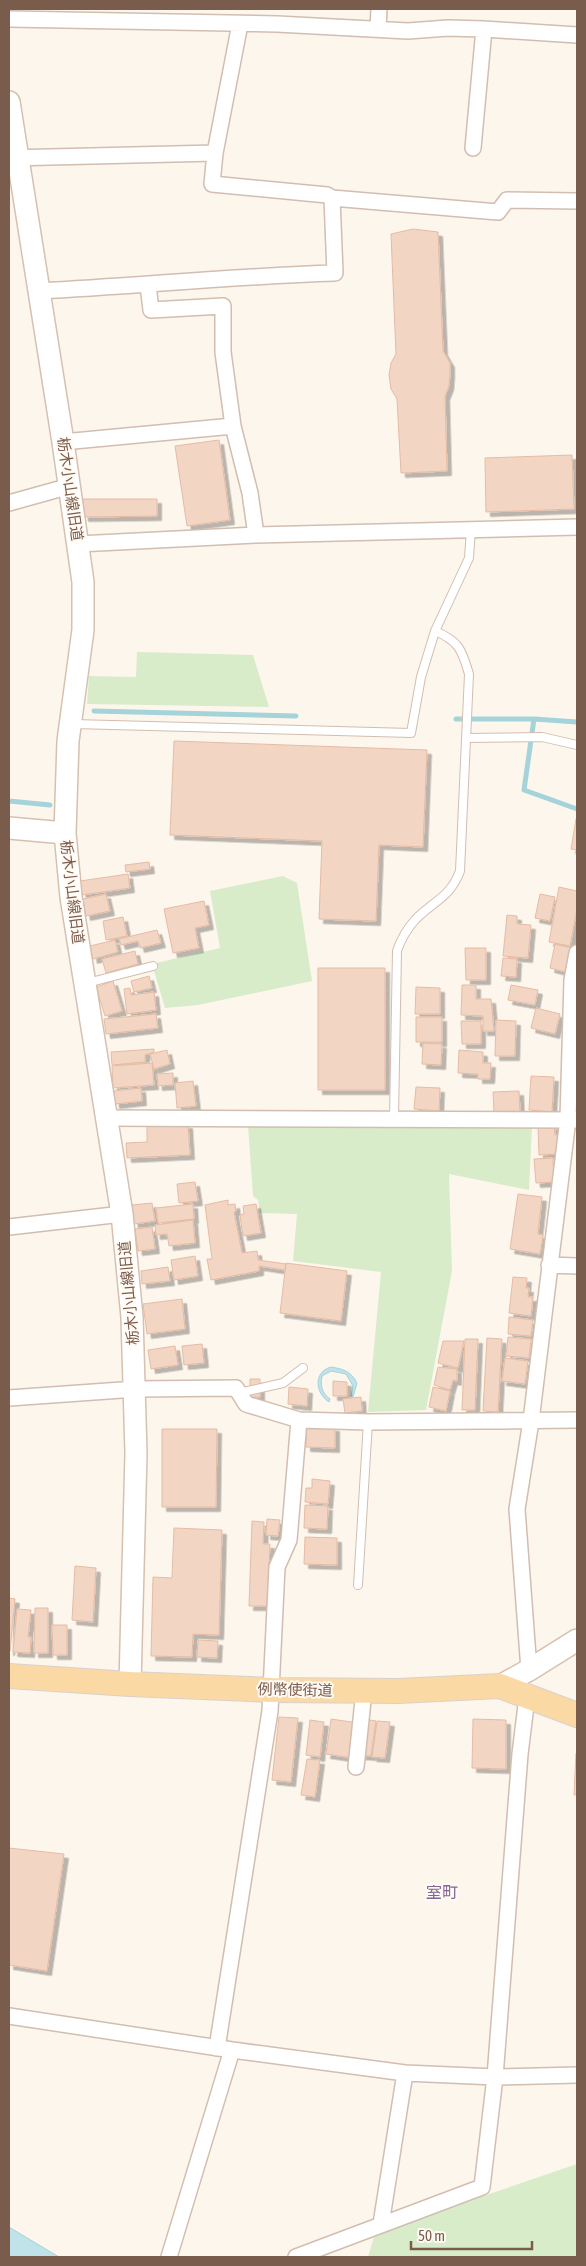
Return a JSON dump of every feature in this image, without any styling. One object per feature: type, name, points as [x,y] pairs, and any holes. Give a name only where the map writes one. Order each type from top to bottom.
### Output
[{"type":"main road","name":"例幣使街道","points":[[9,1676],[130,1684],[272,1690],[456,1690],[500,1686],[577,1715]]},
{"type":"street","points":[[378,29],[379,9]]},
{"type":"street","points":[[9,19],[240,24],[278,16],[378,29],[424,31],[448,28],[484,29],[577,35]]},
{"type":"street","points":[[240,24],[215,153],[212,184],[270,188],[327,195],[332,198],[498,212],[507,200],[577,201]]},
{"type":"street","points":[[473,148],[484,29]]},
{"type":"street","name":"栃木小山線旧道","points":[[9,102],[13,158],[40,291],[83,582],[83,630],[65,787],[65,833],[71,897],[122,1214],[132,1317],[136,1389],[136,1499],[130,1684]]},
{"type":"street","points":[[13,158],[215,153]]},
{"type":"street","points":[[40,291],[259,276],[335,273],[332,198]]},
{"type":"street","points":[[148,285],[151,310],[223,306],[223,352],[234,426],[250,493],[256,535]]},
{"type":"street","points":[[63,442],[234,426]]},
{"type":"street","points":[[9,503],[70,486]]},
{"type":"street","points":[[78,544],[256,535],[577,527]]},
{"type":"street","points":[[9,828],[65,833]]},
{"type":"street","points":[[529,1670],[517,1509],[531,1421],[549,1265],[573,1120],[572,980],[577,953]]},
{"type":"street","points":[[107,1118],[573,1120]]},
{"type":"street","points":[[9,1227],[122,1214]]},
{"type":"street","points":[[549,1265],[577,1266]]},
{"type":"street","points":[[9,1398],[136,1389],[236,1388],[246,1404],[299,1420],[368,1422],[577,1420]]},
{"type":"street","points":[[217,2048],[270,1711],[277,1567],[289,1540],[299,1420]]},
{"type":"street","points":[[500,1686],[577,1640]]},
{"type":"street","points":[[356,1767],[364,1691]]},
{"type":"street","points":[[296,2257],[482,2187],[495,2077],[520,1754],[527,1697]]},
{"type":"street","points":[[9,2016],[217,2048],[405,2073],[495,2077],[576,2075]]},
{"type":"street","points":[[169,2257],[232,2050]]},
{"type":"street","points":[[381,2224],[405,2073]]},
{"type":"lane","points":[[71,724],[411,733],[421,677],[434,631],[469,558],[471,530]]},
{"type":"lane","points":[[394,1118],[396,951],[402,936],[416,919],[447,894],[455,885],[460,871],[469,674],[462,652],[454,641],[434,631]]},
{"type":"lane","points":[[466,734],[521,738],[542,737],[577,744]]},
{"type":"lane","points":[[85,983],[153,966]]},
{"type":"lane","points":[[239,1393],[283,1383],[303,1368]]},
{"type":"lane","points":[[358,1584],[368,1422]]},
{"type":"green space","points":[[137,652],[253,655],[269,707],[87,704],[89,676],[136,677]]},
{"type":"green space","points":[[283,876],[297,883],[312,981],[198,1005],[165,1008],[152,964],[220,948],[210,891]]},
{"type":"green space","points":[[248,1125],[532,1127],[529,1190],[449,1174],[452,1271],[426,1410],[368,1412],[381,1272],[293,1261],[297,1214],[260,1213],[258,1200],[253,1196]]},
{"type":"green space","points":[[577,2164],[577,2257],[368,2257],[375,2233]]},
{"type":"water","points":[[331,1367],[346,1371],[355,1379],[357,1383],[353,1397],[351,1396],[353,1386],[346,1374],[331,1371],[322,1376],[322,1389],[330,1399],[329,1402],[324,1398],[319,1388],[319,1378],[321,1373]]},
{"type":"water","points":[[9,2227],[59,2257],[9,2257]]},
{"type":"building","points":[[413,229],[438,232],[443,351],[450,363],[449,386],[445,396],[447,471],[401,473],[397,399],[391,389],[389,375],[391,363],[396,354],[391,234]]},
{"type":"building","points":[[219,440],[230,520],[187,526],[175,446]]},
{"type":"building","points":[[572,455],[574,509],[486,512],[485,458]]},
{"type":"building","points":[[83,499],[157,499],[157,516],[84,517]]},
{"type":"building","points":[[174,741],[427,750],[423,847],[379,845],[376,921],[319,919],[322,841],[170,835]]},
{"type":"building","points":[[577,819],[577,850],[571,849]]},
{"type":"building","points":[[149,862],[150,869],[126,872],[125,865]]},
{"type":"building","points":[[128,874],[130,888],[82,895],[80,881]]},
{"type":"building","points":[[559,887],[577,891],[577,909],[570,946],[549,942]]},
{"type":"building","points":[[106,894],[110,911],[86,916],[83,899]]},
{"type":"building","points":[[540,894],[555,897],[550,921],[535,918]]},
{"type":"building","points":[[204,901],[209,925],[195,928],[199,948],[173,953],[164,909]]},
{"type":"building","points":[[507,915],[517,916],[517,924],[531,925],[528,958],[503,956]]},
{"type":"building","points":[[123,917],[127,936],[106,940],[103,921]]},
{"type":"building","points":[[157,930],[161,943],[140,948],[138,941],[121,945],[119,939]]},
{"type":"building","points":[[115,940],[118,952],[93,959],[90,946]]},
{"type":"building","points":[[555,944],[571,948],[566,972],[550,968]]},
{"type":"building","points":[[465,948],[486,948],[486,980],[466,980]]},
{"type":"building","points":[[135,951],[138,964],[106,973],[102,959]]},
{"type":"building","points":[[503,958],[517,959],[516,977],[501,976]]},
{"type":"building","points":[[318,968],[385,968],[385,1090],[318,1090]]},
{"type":"building","points":[[149,976],[152,988],[134,992],[131,981]]},
{"type":"building","points":[[113,981],[122,1011],[105,1016],[96,987]]},
{"type":"building","points":[[462,985],[476,985],[476,999],[491,999],[494,1031],[483,1031],[483,1016],[461,1015]]},
{"type":"building","points":[[511,985],[538,990],[535,1005],[508,1000]]},
{"type":"building","points":[[416,987],[440,988],[440,1014],[415,1014]]},
{"type":"building","points":[[130,988],[131,995],[154,992],[156,1010],[127,1014],[124,989]]},
{"type":"building","points":[[536,1008],[560,1014],[555,1034],[531,1028]]},
{"type":"building","points":[[156,1014],[158,1028],[106,1034],[104,1019]]},
{"type":"building","points":[[416,1017],[442,1017],[442,1042],[416,1042]]},
{"type":"building","points":[[496,1020],[516,1021],[515,1056],[495,1056]]},
{"type":"building","points":[[461,1021],[481,1021],[481,1044],[462,1044]]},
{"type":"building","points":[[423,1043],[442,1044],[441,1065],[422,1064]]},
{"type":"building","points":[[154,1049],[154,1052],[145,1055],[145,1062],[112,1065],[111,1052]]},
{"type":"building","points":[[167,1050],[170,1064],[154,1069],[150,1054]]},
{"type":"building","points":[[459,1050],[483,1052],[483,1063],[491,1063],[490,1079],[478,1079],[478,1074],[458,1073]]},
{"type":"building","points":[[152,1063],[154,1085],[113,1088],[112,1066]]},
{"type":"building","points":[[173,1073],[173,1085],[158,1086],[157,1074]]},
{"type":"building","points":[[531,1076],[554,1077],[552,1112],[529,1110]]},
{"type":"building","points":[[193,1081],[196,1106],[177,1108],[175,1083]]},
{"type":"building","points":[[416,1087],[440,1088],[439,1111],[414,1109]]},
{"type":"building","points":[[141,1088],[142,1101],[115,1104],[114,1091]]},
{"type":"building","points":[[519,1091],[520,1112],[494,1113],[493,1092]]},
{"type":"building","points":[[188,1124],[190,1155],[127,1158],[126,1143],[147,1142],[147,1126]]},
{"type":"building","points":[[554,1125],[555,1135],[558,1135],[558,1154],[539,1155],[538,1126]]},
{"type":"building","points":[[553,1158],[554,1182],[536,1183],[534,1159]]},
{"type":"building","points":[[195,1182],[198,1201],[179,1203],[177,1184]]},
{"type":"building","points":[[518,1194],[542,1197],[538,1234],[543,1235],[540,1254],[510,1249]]},
{"type":"building","points":[[228,1200],[228,1205],[235,1204],[236,1211],[234,1212],[242,1253],[257,1251],[258,1260],[286,1264],[285,1270],[259,1266],[259,1271],[211,1280],[207,1259],[212,1259],[205,1205]]},
{"type":"building","points":[[152,1203],[155,1221],[134,1224],[132,1205]]},
{"type":"building","points":[[193,1204],[194,1219],[158,1223],[156,1208]]},
{"type":"building","points":[[256,1204],[261,1233],[243,1236],[240,1215],[244,1214],[243,1206]]},
{"type":"building","points":[[193,1220],[195,1243],[169,1246],[167,1234],[156,1235],[155,1225]]},
{"type":"building","points":[[152,1227],[155,1249],[138,1251],[135,1229]]},
{"type":"building","points":[[195,1256],[198,1276],[174,1280],[171,1260]]},
{"type":"building","points":[[286,1263],[347,1271],[341,1321],[280,1313]]},
{"type":"building","points":[[168,1267],[170,1281],[142,1284],[141,1271]]},
{"type":"building","points":[[513,1277],[527,1278],[526,1288],[529,1288],[528,1297],[533,1297],[531,1316],[509,1313]]},
{"type":"building","points":[[182,1299],[185,1329],[147,1334],[143,1304]]},
{"type":"building","points":[[509,1317],[533,1320],[531,1336],[508,1334]]},
{"type":"building","points":[[508,1337],[531,1339],[529,1358],[506,1356]]},
{"type":"building","points":[[487,1338],[502,1339],[498,1412],[483,1411]]},
{"type":"building","points":[[465,1339],[478,1339],[475,1410],[462,1410]]},
{"type":"building","points":[[443,1341],[464,1341],[458,1368],[438,1363]]},
{"type":"building","points":[[202,1344],[204,1363],[184,1365],[182,1346]]},
{"type":"building","points":[[175,1346],[178,1365],[151,1369],[148,1350]]},
{"type":"building","points":[[505,1358],[528,1361],[525,1384],[502,1381]]},
{"type":"building","points":[[438,1367],[457,1369],[457,1381],[453,1380],[450,1390],[434,1385]]},
{"type":"building","points":[[250,1379],[260,1379],[260,1397],[250,1397]]},
{"type":"building","points":[[333,1381],[347,1382],[347,1396],[333,1396]]},
{"type":"building","points":[[289,1387],[308,1389],[307,1406],[288,1404]]},
{"type":"building","points":[[433,1387],[450,1391],[446,1411],[429,1407]]},
{"type":"building","points":[[361,1397],[362,1411],[345,1413],[343,1399]]},
{"type":"building","points":[[306,1426],[335,1427],[335,1448],[306,1447]]},
{"type":"building","points":[[162,1429],[217,1429],[216,1507],[162,1507]]},
{"type":"building","points":[[312,1479],[330,1481],[328,1504],[305,1502],[306,1488],[312,1488]]},
{"type":"building","points":[[305,1505],[328,1506],[327,1529],[304,1528]]},
{"type":"building","points":[[267,1519],[280,1520],[278,1536],[266,1535]]},
{"type":"building","points":[[252,1521],[264,1522],[263,1544],[270,1544],[267,1606],[249,1606]]},
{"type":"building","points":[[174,1528],[222,1530],[219,1635],[193,1634],[192,1657],[151,1656],[153,1577],[172,1578]]},
{"type":"building","points":[[305,1537],[337,1538],[337,1565],[304,1564]]},
{"type":"building","points":[[75,1566],[96,1568],[93,1622],[72,1620]]},
{"type":"building","points":[[9,1598],[15,1599],[10,1651],[9,1651]]},
{"type":"building","points":[[35,1608],[48,1608],[48,1653],[34,1653]]},
{"type":"building","points":[[17,1609],[31,1610],[28,1637],[31,1637],[30,1653],[13,1652]]},
{"type":"building","points":[[52,1625],[67,1625],[67,1655],[53,1655]]},
{"type":"building","points":[[198,1640],[218,1641],[217,1658],[197,1657]]},
{"type":"building","points":[[279,1717],[298,1718],[291,1782],[272,1780]]},
{"type":"building","points":[[331,1719],[358,1723],[353,1758],[326,1754]]},
{"type":"building","points":[[364,1719],[376,1721],[371,1756],[359,1755]]},
{"type":"building","points":[[473,1719],[506,1720],[506,1769],[472,1768]]},
{"type":"building","points":[[310,1720],[324,1722],[320,1757],[306,1755]]},
{"type":"building","points":[[377,1721],[390,1722],[385,1758],[372,1757]]},
{"type":"building","points":[[576,1753],[577,1795],[574,1795]]},
{"type":"building","points":[[307,1759],[320,1760],[315,1797],[301,1795]]},
{"type":"building","points":[[9,1848],[64,1854],[47,1971],[9,1965]]},
{"type":"waterway","points":[[94,711],[296,716]]},
{"type":"waterway","points":[[456,719],[534,719],[524,790],[577,809]]},
{"type":"waterway","points":[[534,719],[577,722]]},
{"type":"waterway","points":[[9,801],[50,805]]},
{"type":"district","name":"室町","points":[[442,1892]]}]
